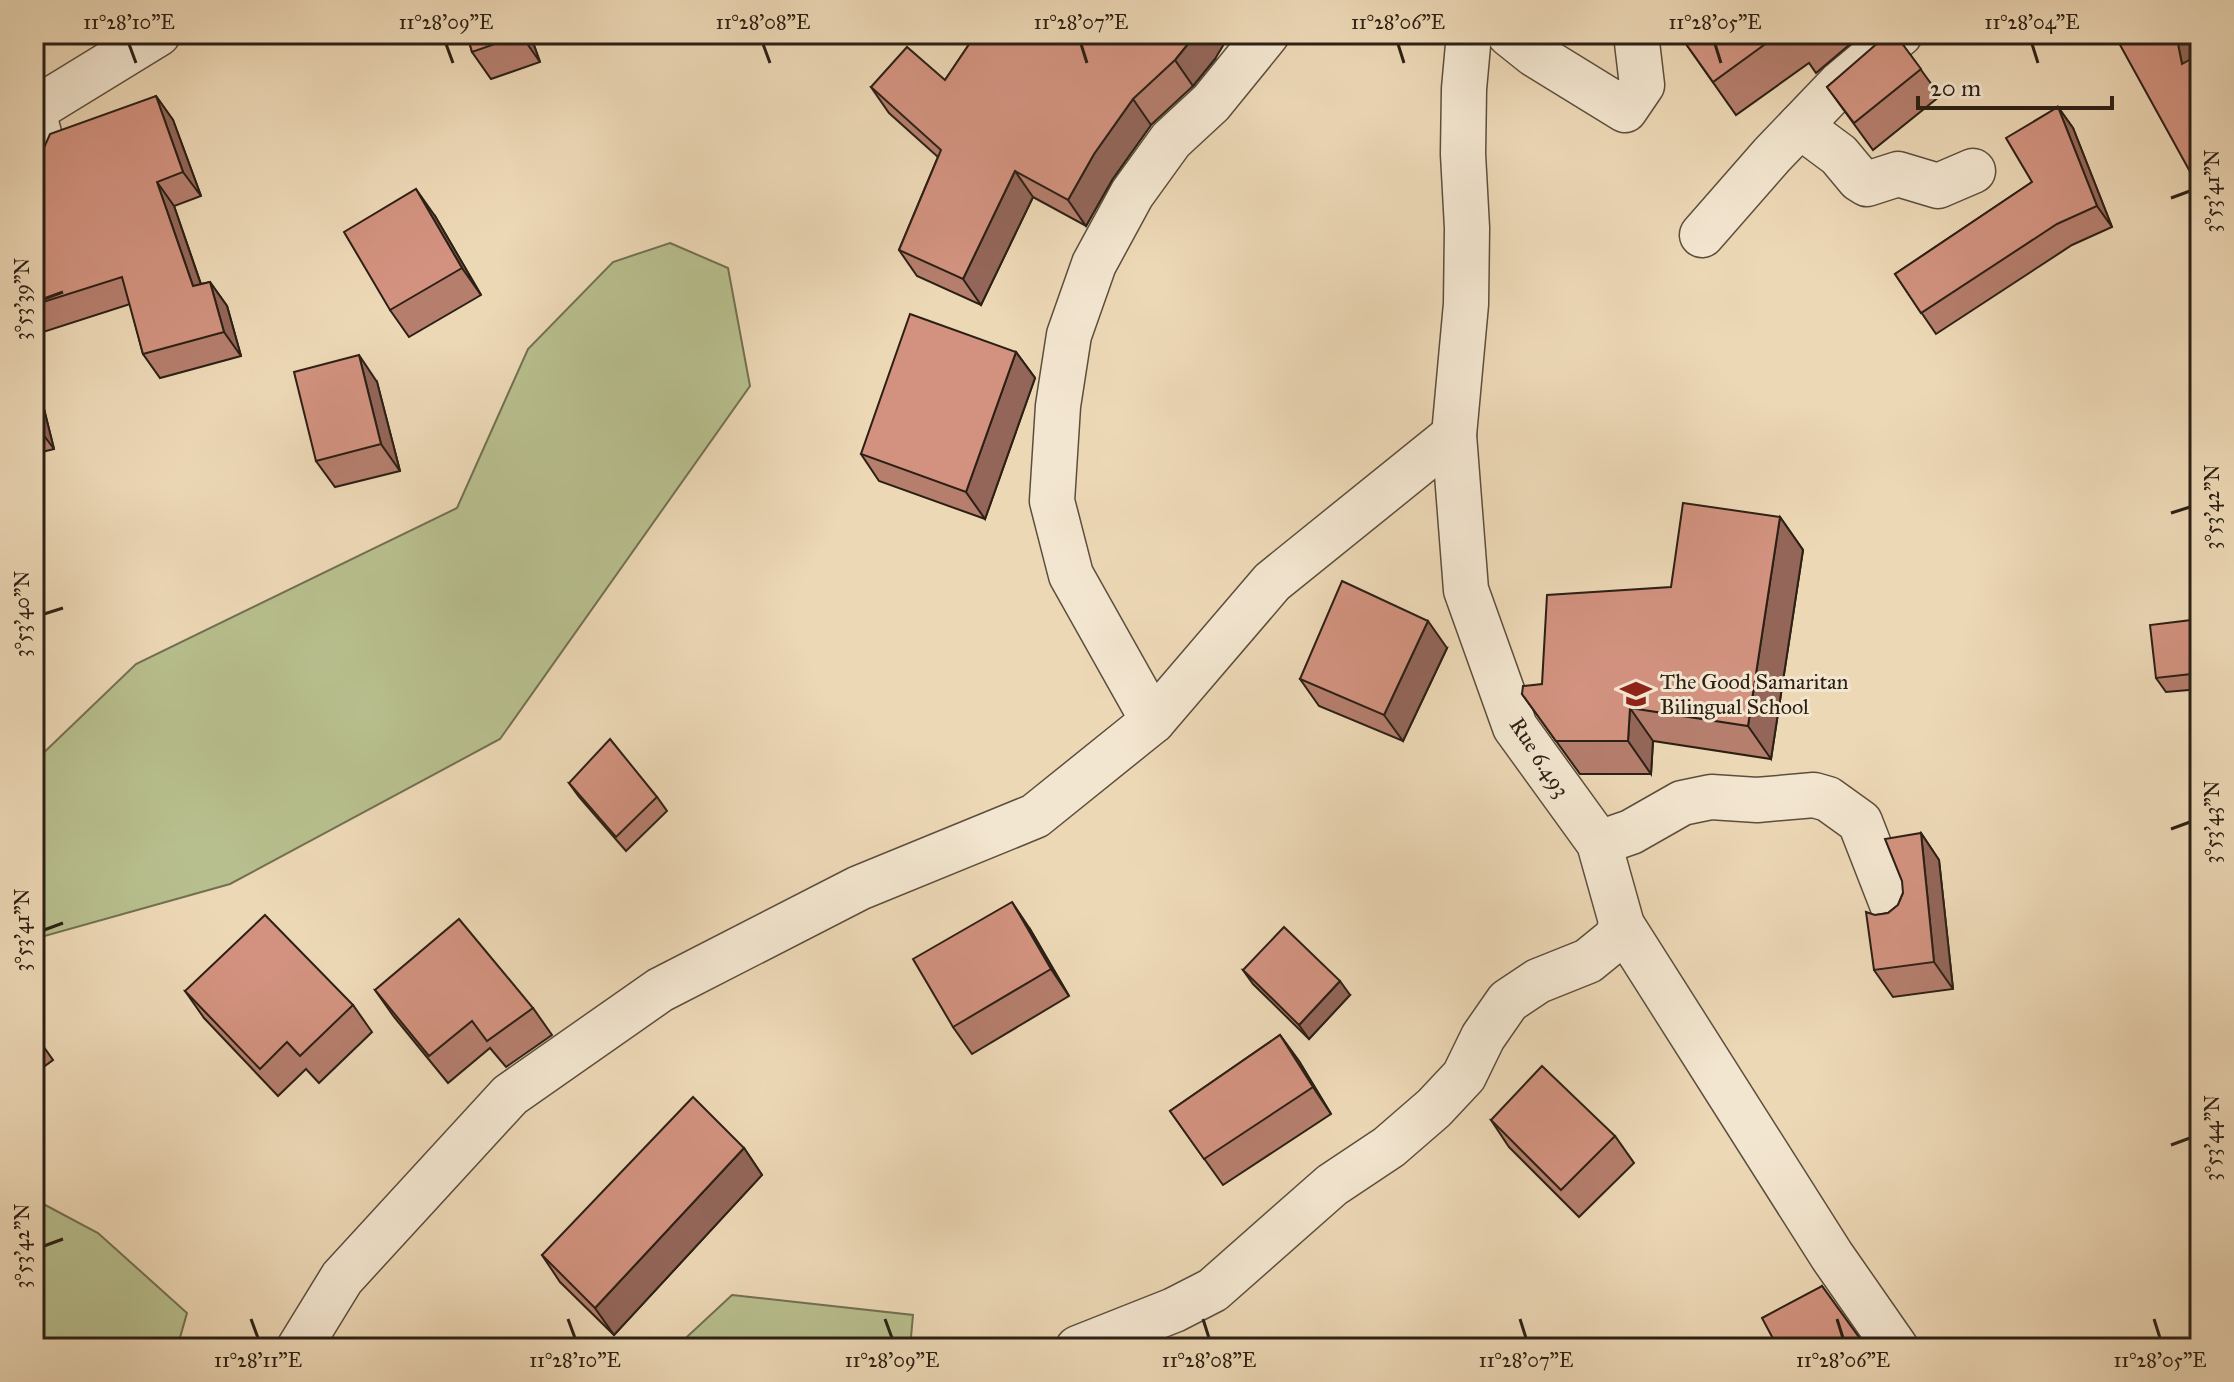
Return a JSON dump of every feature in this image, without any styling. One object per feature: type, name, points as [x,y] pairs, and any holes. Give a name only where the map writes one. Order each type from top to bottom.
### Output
[{"type":"street","points":[[34,171],[44,152],[34,112],[158,34]]},
{"type":"street","points":[[1153,721],[1071,575],[1052,501],[1058,406],[1069,335],[1094,264],[1132,194],[1171,140],[1211,103],[1267,34]]},
{"type":"street","name":"Rue 6.493","points":[[1469,34],[1463,154],[1467,228],[1466,304],[1454,435],[1466,590],[1515,727],[1599,843],[1622,925],[1832,1256],[1896,1348]]},
{"type":"street","points":[[1509,34],[1534,54],[1625,110],[1642,85],[1636,34]]},
{"type":"street","points":[[1702,235],[1840,84],[1900,34]]},
{"type":"street","points":[[1800,126],[1839,155],[1867,184],[1898,174],[1938,186],[1973,171]]},
{"type":"street","points":[[299,1348],[342,1278],[510,1095],[660,990],[859,888],[1035,816],[1153,721],[1272,582],[1454,435]]},
{"type":"street","points":[[1599,843],[1631,832],[1682,803],[1711,797],[1757,800],[1814,795],[1828,799],[1860,822],[1897,917]]},
{"type":"street","points":[[1078,1348],[1174,1310],[1213,1290],[1332,1185],[1389,1147],[1434,1108],[1464,1076],[1483,1037],[1508,1001],[1538,981],[1588,961],[1615,939],[1622,925]]},
{"type":"green space","points":[[670,243],[728,268],[750,386],[500,739],[230,884],[34,939],[34,762],[136,664],[457,508],[528,349],[613,262]]},
{"type":"green space","points":[[34,1199],[98,1233],[187,1313],[177,1348],[34,1348]]},
{"type":"green space","points":[[732,1295],[913,1315],[910,1348],[675,1348]]},
{"type":"building","points":[[467,34],[521,34],[521,35],[472,52]]},
{"type":"building","points":[[976,34],[1196,34],[1175,60],[1133,99],[1094,154],[1068,200],[1015,171],[963,279],[899,250],[941,150],[871,87],[907,47],[945,80]]},
{"type":"building","points":[[1679,34],[1779,34],[1713,82]]},
{"type":"building","points":[[1888,34],[1895,34],[1921,69],[1854,123],[1827,87]]},
{"type":"building","points":[[2114,34],[2176,34],[2182,64],[2200,54],[2200,175],[2193,177]]},
{"type":"building","points":[[156,96],[183,172],[157,182],[193,286],[210,282],[224,332],[143,354],[122,277],[34,305],[34,163],[39,159],[50,134]]},
{"type":"building","points":[[2058,107],[2097,206],[2057,224],[1921,313],[1895,274],[2032,182],[2006,138]]},
{"type":"building","points":[[416,189],[462,268],[390,310],[344,232]]},
{"type":"building","points":[[910,314],[1016,352],[966,492],[861,454]]},
{"type":"building","points":[[359,355],[381,444],[316,461],[294,372]]},
{"type":"building","points":[[1683,503],[1780,517],[1748,726],[1630,708],[1628,741],[1556,741],[1522,694],[1523,686],[1542,684],[1547,595],[1671,587]]},
{"type":"building","points":[[1342,581],[1428,621],[1384,715],[1300,679]]},
{"type":"building","points":[[2200,619],[2200,673],[2156,678],[2150,625]]},
{"type":"building","points":[[610,739],[657,797],[616,837],[569,783]]},
{"type":"building","points":[[1921,833],[1934,962],[1874,970],[1866,912],[1875,915],[1888,913],[1898,905],[1903,893],[1902,881],[1885,839]]},
{"type":"building","points":[[1012,902],[1051,969],[953,1027],[913,959]]},
{"type":"building","points":[[265,915],[353,1005],[300,1056],[287,1042],[260,1069],[185,991]]},
{"type":"building","points":[[459,919],[533,1008],[487,1041],[472,1021],[429,1056],[375,990]]},
{"type":"building","points":[[1284,927],[1340,981],[1299,1025],[1243,970]]},
{"type":"building","points":[[1280,1035],[1313,1087],[1204,1159],[1170,1111]]},
{"type":"building","points":[[1542,1066],[1615,1136],[1561,1190],[1491,1120]]},
{"type":"building","points":[[693,1097],[744,1148],[595,1308],[542,1255]]},
{"type":"building","points":[[1822,1286],[1861,1340],[1846,1348],[1778,1348],[1762,1318]]},
{"type":"place","name":"The Good Samaritan Bilingual School","points":[[1636,694]]}]
